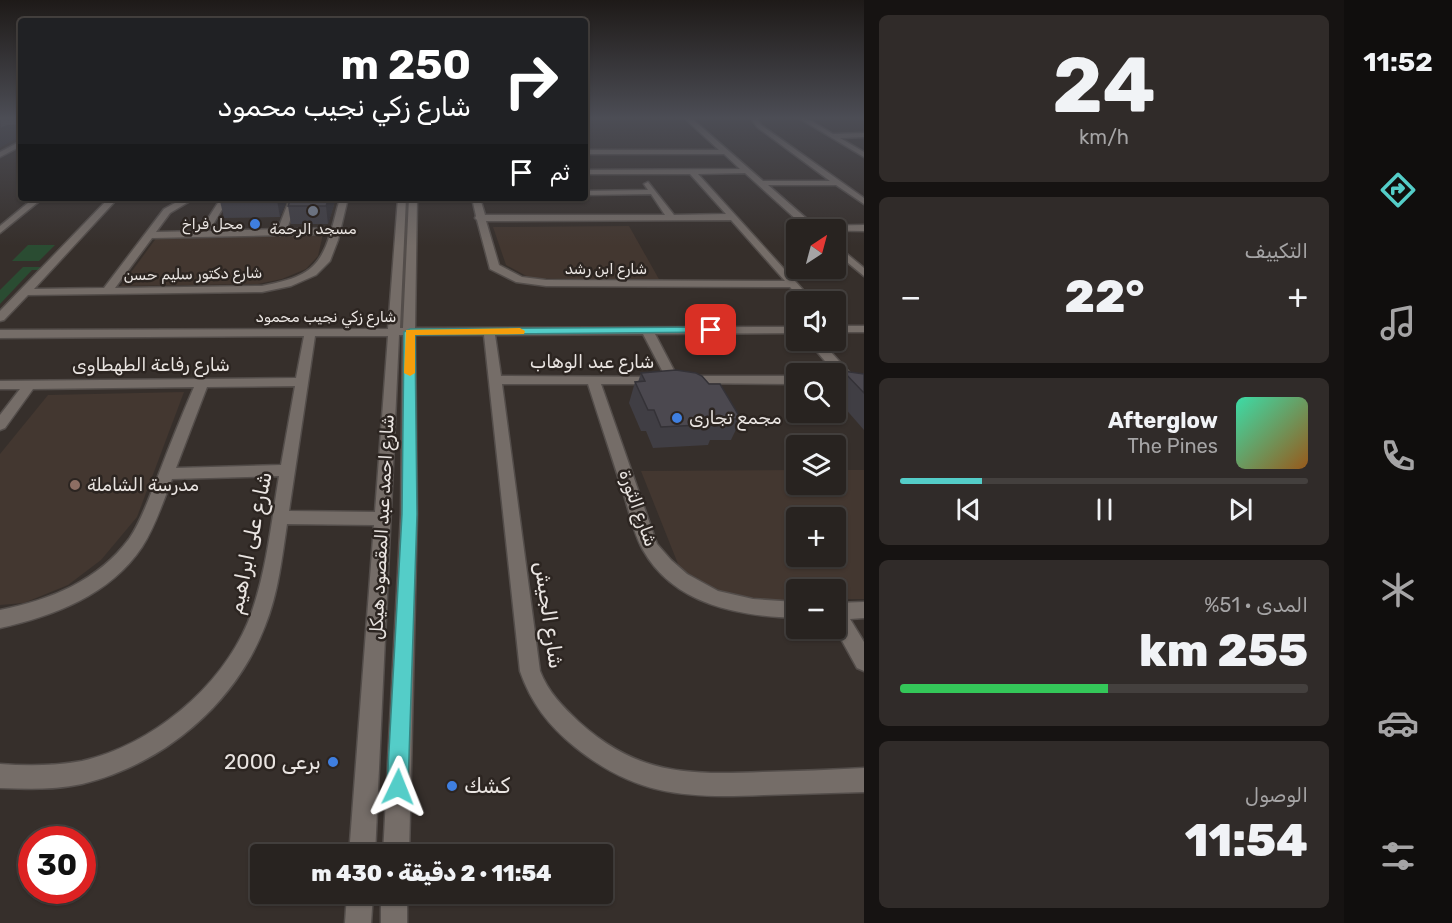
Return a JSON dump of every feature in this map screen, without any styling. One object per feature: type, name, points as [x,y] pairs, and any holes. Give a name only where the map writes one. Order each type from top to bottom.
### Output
[{"type":"street","points":[[735,160],[802,219]]},
{"type":"street","points":[[806,160],[864,202]]},
{"type":"street","points":[[692,171],[799,291]]},
{"type":"street","points":[[588,172],[747,171]]},
{"type":"street","points":[[639,172],[672,218]]},
{"type":"street","points":[[761,183],[837,183]]},
{"type":"street","points":[[588,193],[654,192]]},
{"type":"street","points":[[853,194],[864,194]]},
{"type":"street","points":[[0,219],[23,201]]},
{"type":"street","points":[[0,231],[35,201]]},
{"type":"street","points":[[0,318],[111,201]]},
{"type":"street","points":[[107,291],[172,206],[184,201]]},
{"type":"street","points":[[203,233],[223,201]]},
{"type":"street","points":[[282,232],[293,201]]},
{"type":"street","name":"شارع دكتور سليم حسن","points":[[25,292],[262,289],[282,285],[310,274],[326,260],[343,201]]},
{"type":"street","name":"شارع احمد عبد المقصود هيكل","points":[[396,844],[410,514],[402,332],[402,201]]},
{"type":"street","name":"شارع احمد عبد المقصود هيكل","points":[[363,844],[383,519],[413,201]]},
{"type":"street","name":"شارع ابن رشد","points":[[476,201],[479,218],[494,267],[520,280],[546,283],[793,284]]},
{"type":"street","points":[[479,218],[734,217]]},
{"type":"street","points":[[846,228],[864,228]]},
{"type":"street","points":[[149,235],[334,231]]},
{"type":"street","points":[[846,257],[864,273]]},
{"type":"street","points":[[846,329],[864,329]]},
{"type":"street","points":[[647,330],[673,380]]},
{"type":"street","name":"شارع زكي نجيب محمود","points":[[0,334],[786,330]]},
{"type":"street","name":"شارع الجيش","points":[[489,332],[530,671],[540,695],[576,734],[599,751],[650,777],[705,786],[864,780]]},
{"type":"street","name":"شارع على ابراهيم","points":[[0,776],[63,775],[114,762],[142,748],[169,732],[198,707],[223,681],[242,654],[255,630],[263,606],[310,333]]},
{"type":"street","points":[[824,351],[858,387]]},
{"type":"street","name":"شارع عبد الوهاب","points":[[495,380],[786,381]]},
{"type":"street","name":"شارع الثورة","points":[[593,380],[650,547],[660,561],[685,583],[716,600],[738,607],[786,609]]},
{"type":"street","name":"شارع رفاعة الطهطاوى","points":[[0,384],[302,382]]},
{"type":"street","points":[[0,620],[31,614],[61,603],[90,587],[113,569],[132,549],[166,474],[202,383]]},
{"type":"street","points":[[0,425],[30,384]]},
{"type":"street","points":[[166,474],[288,470]]},
{"type":"street","points":[[280,517],[383,519]]},
{"type":"street","points":[[846,611],[864,610]]},
{"type":"street","points":[[846,629],[864,661]]},
{"type":"street","points":[[358,923],[359,904]]},
{"type":"street","points":[[393,923],[394,904]]},
{"type":"shaded area","points":[[629,226],[660,281],[530,278],[506,265],[493,227]]},
{"type":"shaded area","points":[[323,234],[318,256],[306,269],[282,279],[258,284],[121,286],[157,237]]},
{"type":"shaded area","name":"مدرسة الشاملة","points":[[184,392],[137,517],[101,560],[68,585],[24,603],[0,605],[0,454],[48,395]]},
{"type":"shaded area","points":[[786,470],[786,495],[846,495],[846,470],[864,470],[864,599],[846,599],[846,579],[786,579],[786,600],[744,601],[714,596],[682,574],[641,471]]},
{"type":"green space","points":[[28,245],[55,245],[39,261],[12,261]]},
{"type":"green space","points":[[23,267],[43,267],[40,270],[32,270],[0,304],[0,290]]},
{"type":"building","points":[[290,201],[328,201],[326,206],[288,206]]},
{"type":"building","points":[[676,370],[696,373],[709,384],[720,384],[741,419],[716,419],[718,424],[661,427],[654,410],[648,410],[635,382],[645,381],[641,373]]},
{"type":"building","points":[[846,371],[864,374],[864,393],[846,374]]},
{"type":"slow traffic","points":[[410,373],[410,332],[520,331]]},
{"type":"place","name":"مسجد الرحمة","points":[[313,211]]},
{"type":"place","name":"محل فراخ","points":[[255,224]]},
{"type":"place","name":"مجمع تجارى","points":[[677,418]]},
{"type":"place","name":"مدرسة الشاملة","points":[[75,485]]},
{"type":"place","name":"برعى 2000","points":[[333,762]]},
{"type":"place","name":"كشك","points":[[452,786]]},
{"type":"route","points":[[398,787],[410,514],[410,332],[711,330]]}]
